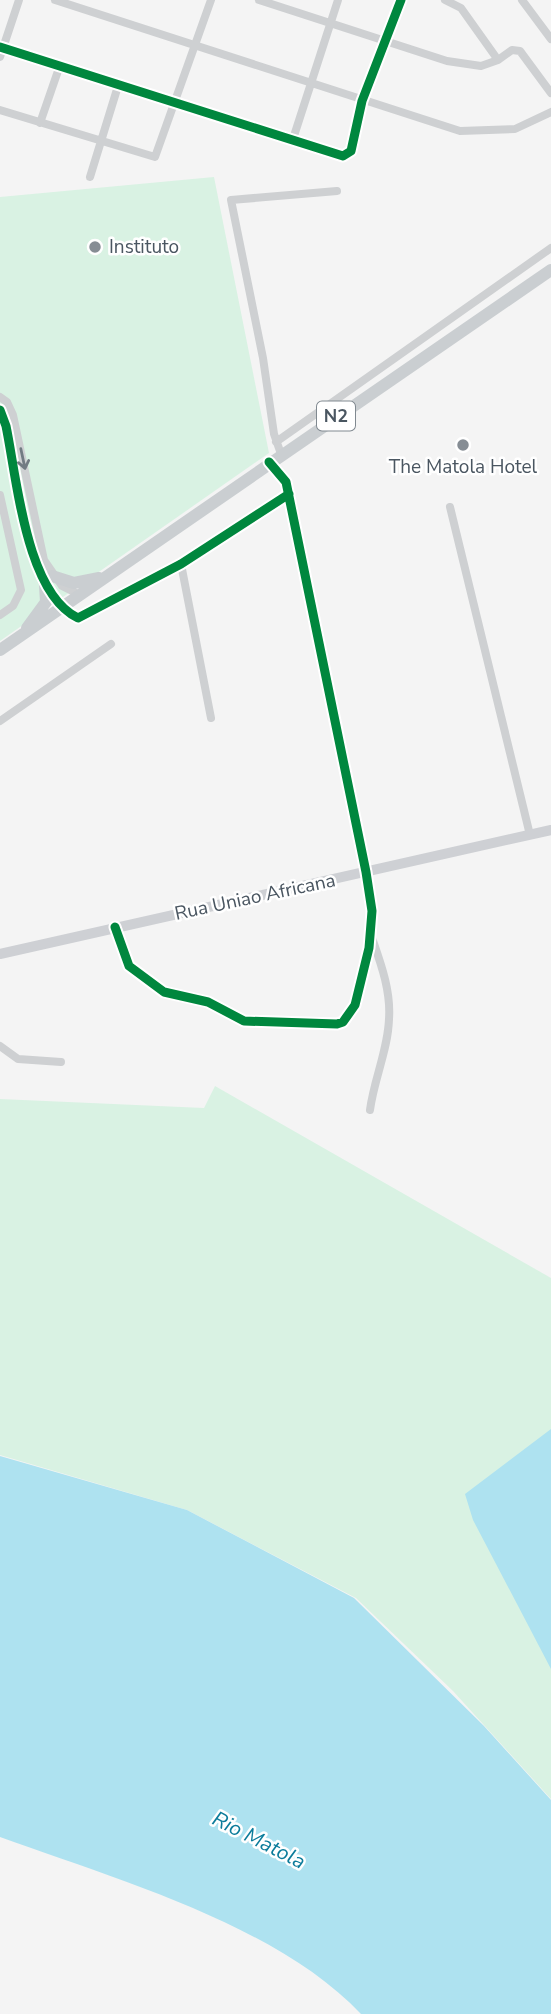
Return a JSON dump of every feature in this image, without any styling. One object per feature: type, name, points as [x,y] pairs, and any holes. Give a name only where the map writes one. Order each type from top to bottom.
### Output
[{"type":"main road","name":"N2","points":[[0,650],[269,462],[279,448],[551,270]]},
{"type":"main road","points":[[20,636],[43,607],[49,581],[74,583],[108,576]]},
{"type":"main road","name":"Rua Uniao Africana","points":[[0,954],[551,830]]},
{"type":"street","points":[[19,0],[1,50],[336,155],[349,154],[362,101],[387,43],[401,0]]},
{"type":"street","points":[[55,0],[444,127],[479,133],[515,129],[551,111]]},
{"type":"street","points":[[0,110],[155,157],[211,0]]},
{"type":"street","points":[[259,0],[387,43],[473,66],[498,60],[512,50],[520,51],[551,93]]},
{"type":"street","points":[[292,142],[338,0]]},
{"type":"street","points":[[445,0],[461,8],[498,60]]},
{"type":"street","points":[[522,0],[551,38]]},
{"type":"street","points":[[40,124],[59,68]]},
{"type":"street","points":[[90,177],[118,86]]},
{"type":"street","points":[[279,448],[231,200],[337,191]]},
{"type":"street","points":[[279,448],[307,423],[551,247]]},
{"type":"street","points":[[0,397],[7,402],[13,415],[49,581]]},
{"type":"street","points":[[0,410],[6,426],[34,562],[64,607],[78,618],[181,564],[289,494]]},
{"type":"street","points":[[115,927],[129,966],[154,987],[219,1007],[234,1018],[275,1024],[343,1022],[359,995],[371,936],[372,911],[366,873],[289,494],[286,482],[269,462]]},
{"type":"street","points":[[0,495],[20,590],[13,606],[0,615]]},
{"type":"street","points":[[450,507],[530,835]]},
{"type":"street","points":[[0,546],[11,543]]},
{"type":"street","points":[[181,564],[211,718]]},
{"type":"street","points":[[49,581],[80,596]]},
{"type":"street","points":[[0,721],[111,644]]},
{"type":"street","points":[[370,1110],[387,1035],[390,1009],[383,972],[371,936]]},
{"type":"street","points":[[0,1046],[18,1059],[61,1062]]},
{"type":"green space","points":[[214,177],[269,453],[0,641],[0,197]]},
{"type":"green space","points":[[215,1086],[551,1278],[551,1799],[453,1691],[356,1598],[187,1510],[0,1455],[0,1099],[204,1108]]},
{"type":"water","points":[[551,1429],[551,1669],[473,1520],[465,1494]]},
{"type":"water","name":"Rio Matola","points":[[0,1456],[187,1510],[354,1598],[484,1726],[551,1800],[551,2014],[361,2014],[326,1982],[285,1954],[240,1930],[142,1888],[0,1837]]},
{"type":"cycle path","points":[[0,47],[343,156],[351,151],[362,101],[401,0]]},
{"type":"cycle path","points":[[0,410],[6,426],[20,503],[35,560],[46,585],[60,605],[78,618],[181,564],[289,494]]},
{"type":"cycle path","points":[[115,927],[129,966],[164,992],[208,1002],[244,1021],[337,1024],[343,1022],[355,1005],[369,948],[372,911],[366,872],[286,482],[269,462]]},
{"type":"place","name":"Instituto","points":[[95,247]]},
{"type":"place","name":"The Matola Hotel","points":[[463,445]]}]
